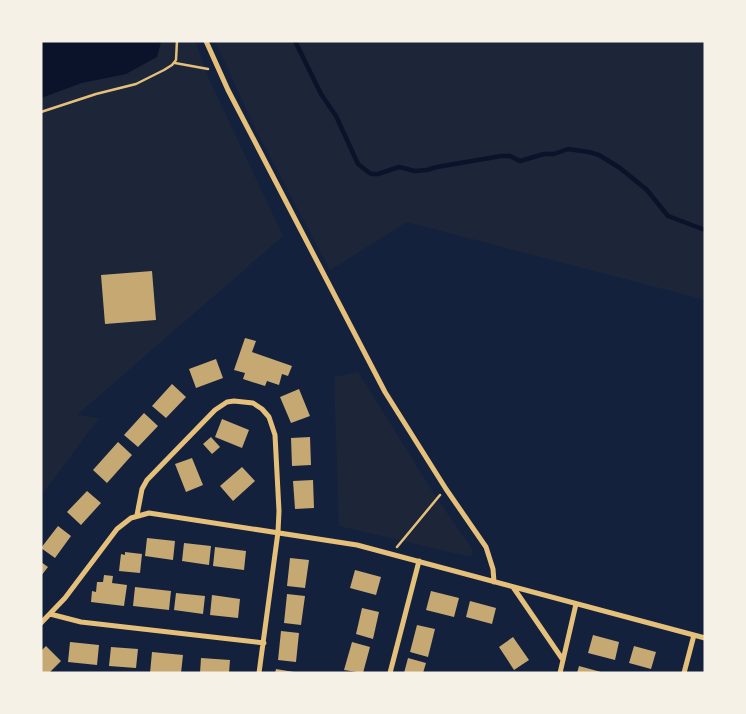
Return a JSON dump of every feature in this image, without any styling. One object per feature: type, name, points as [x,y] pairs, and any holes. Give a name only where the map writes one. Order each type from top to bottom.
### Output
[{"type":"street","points":[[206,41],[219,71],[385,392],[486,547],[492,563],[494,582]]},
{"type":"street","points":[[137,515],[142,489],[153,472],[215,410],[227,402],[240,400],[253,403],[269,417],[274,428],[279,511],[278,532],[259,673]]},
{"type":"street","points":[[41,623],[64,598],[108,539],[124,522],[137,515],[157,514],[343,542],[705,638]]},
{"type":"street","points":[[390,673],[419,561]]},
{"type":"street","points":[[513,586],[563,660]]},
{"type":"street","points":[[560,673],[576,604]]},
{"type":"street","points":[[50,614],[81,622],[264,643]]},
{"type":"street","points":[[684,673],[694,635]]},
{"type":"path","points":[[41,112],[96,94],[136,84],[164,70],[174,63],[177,54],[177,41]]},
{"type":"path","points":[[174,63],[219,71]]},
{"type":"path","points":[[392,554],[446,488]]},
{"type":"shaded area","points":[[41,41],[195,41],[209,79],[283,236],[77,415],[99,418],[41,496]]},
{"type":"shaded area","points":[[42,41],[161,42],[157,57],[126,74],[82,83],[41,98]]},
{"type":"shaded area","points":[[215,41],[705,41],[705,300],[407,222],[330,270],[255,128]]},
{"type":"shaded area","points":[[358,372],[436,497],[473,550],[471,557],[339,526],[334,377]]},
{"type":"building","points":[[152,271],[156,320],[105,324],[101,275]]},
{"type":"building","points":[[245,338],[256,341],[252,352],[292,366],[288,376],[282,374],[279,385],[267,381],[265,386],[243,379],[245,373],[234,370]]},
{"type":"building","points":[[216,359],[223,378],[196,388],[189,369]]},
{"type":"building","points":[[172,384],[186,397],[166,418],[152,406]]},
{"type":"building","points":[[299,389],[310,416],[291,423],[280,397]]},
{"type":"building","points":[[144,413],[158,426],[138,447],[124,435]]},
{"type":"building","points":[[222,419],[249,430],[242,448],[215,437]]},
{"type":"building","points":[[211,437],[220,447],[212,454],[203,444]]},
{"type":"building","points":[[310,437],[311,465],[292,466],[291,438]]},
{"type":"building","points":[[118,442],[132,455],[107,483],[93,470]]},
{"type":"building","points":[[192,458],[203,485],[186,492],[175,464]]},
{"type":"building","points":[[242,467],[255,481],[233,501],[220,486]]},
{"type":"building","points":[[313,480],[314,508],[295,509],[293,481]]},
{"type":"building","points":[[87,491],[101,503],[81,525],[67,512]]},
{"type":"building","points":[[58,526],[71,536],[55,558],[41,548]]},
{"type":"building","points":[[147,538],[175,541],[173,560],[145,556]]},
{"type":"building","points":[[184,543],[211,546],[209,565],[182,561]]},
{"type":"building","points":[[215,547],[246,551],[244,570],[213,566]]},
{"type":"building","points":[[125,552],[142,554],[140,573],[119,571],[121,554],[125,555]]},
{"type":"building","points":[[290,558],[309,560],[305,588],[287,586]]},
{"type":"building","points":[[41,562],[48,567],[41,576]]},
{"type":"building","points":[[355,570],[381,577],[376,595],[350,588]]},
{"type":"building","points":[[104,575],[113,576],[112,583],[127,585],[124,606],[91,602],[92,591],[96,592],[97,582],[103,582]]},
{"type":"building","points":[[135,587],[171,591],[169,610],[133,606]]},
{"type":"building","points":[[431,591],[459,598],[454,617],[426,610]]},
{"type":"building","points":[[176,593],[205,596],[203,614],[174,610]]},
{"type":"building","points":[[287,594],[305,596],[301,625],[284,623]]},
{"type":"building","points":[[212,595],[240,599],[238,618],[210,615]]},
{"type":"building","points":[[470,601],[496,608],[492,624],[466,617]]},
{"type":"building","points":[[362,608],[379,612],[373,639],[356,634]]},
{"type":"building","points":[[417,625],[435,629],[428,657],[410,652]]},
{"type":"building","points":[[281,631],[299,633],[296,662],[278,660]]},
{"type":"building","points":[[593,635],[619,642],[615,660],[588,653]]},
{"type":"building","points":[[513,637],[529,660],[514,670],[499,647]]},
{"type":"building","points":[[70,642],[99,645],[97,665],[68,662]]},
{"type":"building","points":[[352,642],[370,647],[363,673],[344,670]]},
{"type":"building","points":[[46,646],[61,661],[49,673],[41,673],[41,651]]},
{"type":"building","points":[[634,646],[656,652],[651,669],[629,663]]},
{"type":"building","points":[[111,647],[138,649],[136,668],[109,666]]},
{"type":"building","points":[[152,652],[183,655],[181,673],[150,673]]},
{"type":"building","points":[[201,658],[230,660],[229,673],[200,673]]},
{"type":"building","points":[[408,658],[426,663],[423,673],[404,673]]},
{"type":"building","points":[[579,666],[601,672],[601,673],[577,673]]},
{"type":"building","points":[[276,669],[294,672],[294,673],[275,673]]},
{"type":"waterway","points":[[295,41],[321,94],[336,116],[358,164],[371,174],[378,174],[399,167],[415,171],[427,170],[501,156],[510,156],[520,161],[568,149],[589,152],[599,155],[620,168],[647,190],[668,216],[705,230]]}]
